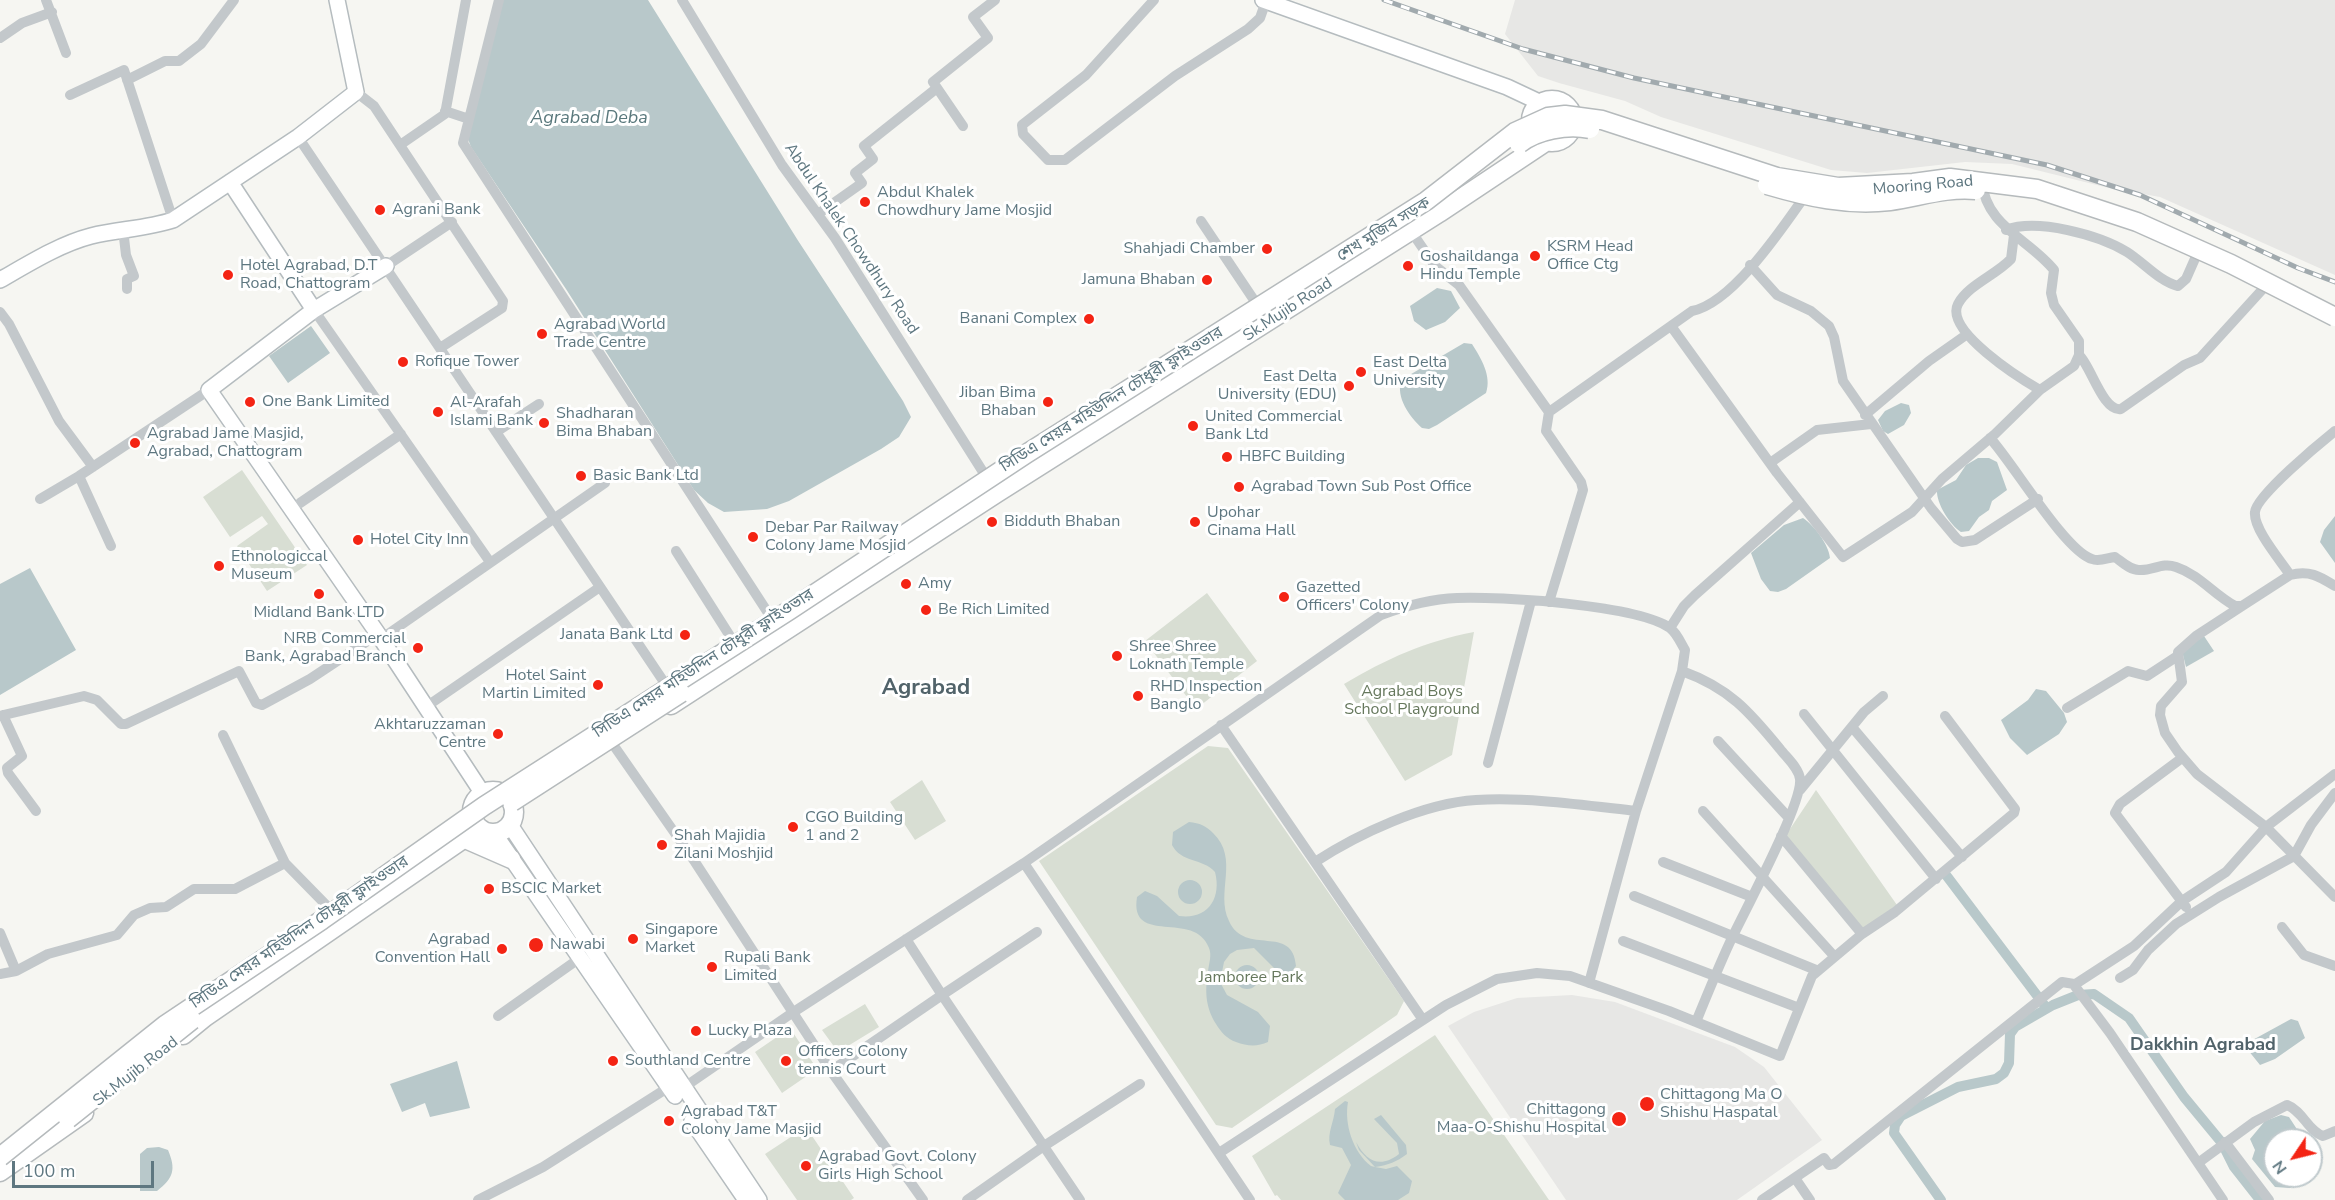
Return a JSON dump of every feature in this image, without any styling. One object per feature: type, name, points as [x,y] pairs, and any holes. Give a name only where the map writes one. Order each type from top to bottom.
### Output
[{"type":"highway","points":[[1559,101],[1570,112],[1573,121],[1569,133],[1559,141],[1547,141],[1536,135],[1531,124],[1533,112],[1541,102],[1559,101]]},
{"type":"highway","name":"Mooring Road","points":[[1570,112],[1605,116],[1812,186],[1839,191],[1884,190],[1982,181],[2038,189],[2105,206],[2133,215],[2201,245],[2335,310]]},
{"type":"highway","name":"সিডিএ মেয়র মহিউদ্দিন চৌধুরী ফ্লাইওভার","points":[[0,1157],[165,1025],[322,920],[484,806],[790,610],[1026,454],[1426,201],[1515,132],[1548,117],[1565,115],[1602,120],[1777,177],[1838,187],[1913,183],[1950,177],[2037,189],[2137,222],[2241,269],[2335,316]]},
{"type":"highway","name":"শেখ মুজিব সড়ক","points":[[498,797],[772,619],[993,487],[1260,309],[1476,170],[1531,124]]},
{"type":"highway","points":[[0,1166],[74,1115],[197,1016],[312,939],[448,842],[614,738],[1080,432],[1238,335],[1436,206],[1474,181],[1527,138],[1559,129],[1581,127],[1625,136],[1707,167],[1805,196],[1845,202],[1890,201],[1933,192],[1956,190],[2004,193],[2097,220],[2178,250],[2335,327]]},
{"type":"highway","name":"Sk.Mujib Road","points":[[498,797],[612,743],[993,487],[1411,231],[1547,141]]},
{"type":"highway","points":[[498,797],[489,825],[476,800],[498,797]]},
{"type":"highway","name":"Sk.Mujib Road","points":[[0,1172],[118,1088],[205,1017],[463,838],[489,825]]},
{"type":"highway","name":"Sk.Mujib Road","points":[[0,1151],[105,1074],[192,1003],[332,911],[489,825]]},
{"type":"highway","points":[[463,838],[511,859]]},
{"type":"street","points":[[46,0],[66,53]]},
{"type":"street","points":[[127,80],[165,61],[180,61],[201,44],[234,0]]},
{"type":"street","points":[[337,0],[356,92],[374,106],[452,222],[504,305],[440,348]]},
{"type":"street","points":[[400,145],[442,117],[445,111],[466,0]]},
{"type":"street","points":[[499,0],[463,143],[772,619]]},
{"type":"street","name":"Abdul Khalek Chowdhury Road","points":[[682,0],[782,165],[818,214],[993,487]]},
{"type":"street","points":[[963,126],[933,82],[988,38],[973,16],[995,0]]},
{"type":"street","points":[[1154,0],[1086,75],[1022,125],[1023,134],[1048,160],[1065,160],[1175,76],[1248,29],[1260,18],[1264,1],[1507,87],[1541,102]]},
{"type":"street","points":[[0,38],[22,23],[52,12]]},
{"type":"street","points":[[70,95],[124,70],[173,220]]},
{"type":"street","points":[[818,214],[862,183],[855,172],[873,159],[864,146],[937,88]]},
{"type":"street","points":[[0,280],[38,259],[88,237],[173,220],[298,137],[356,92]]},
{"type":"street","points":[[445,111],[469,119]]},
{"type":"street","points":[[298,137],[668,688]]},
{"type":"street","points":[[1671,327],[1770,463],[1844,557],[1912,512],[1942,479],[1990,438],[2040,390],[2074,366],[2079,355],[2079,340],[2054,305],[2051,293],[2054,270],[2045,259],[2010,233],[1993,214],[1983,193],[1982,181]]},
{"type":"street","points":[[230,182],[314,310],[490,562]]},
{"type":"street","points":[[1549,412],[1692,310],[1717,302],[1778,235],[1812,186]]},
{"type":"street","points":[[1201,221],[1260,309]]},
{"type":"street","points":[[40,498],[79,476],[213,387],[314,310],[452,222]]},
{"type":"street","points":[[2010,233],[2026,226],[2104,239],[2178,286],[2186,279],[2201,245]]},
{"type":"street","points":[[123,229],[126,255],[134,276],[127,279],[127,289]]},
{"type":"street","points":[[1411,231],[1435,266],[1459,285],[1549,412],[1546,431],[1581,482],[1583,490],[1549,602]]},
{"type":"street","points":[[2010,233],[2011,259],[1958,304],[1958,321],[1966,335],[1981,350],[2040,390]]},
{"type":"street","points":[[1750,265],[1777,295],[1812,311],[1829,326],[1834,337],[1843,381],[1868,420],[1950,532],[1962,542],[1975,540],[2038,499]]},
{"type":"street","points":[[2079,355],[2103,397],[2111,407],[2121,409],[2184,365],[2200,358],[2271,279]]},
{"type":"street","points":[[0,312],[9,324],[59,421],[93,467]]},
{"type":"street","points":[[1770,463],[1817,430],[1868,420],[1929,361],[1966,335]]},
{"type":"street","points":[[213,387],[300,502],[383,634],[498,797]]},
{"type":"street","points":[[213,387],[498,797]]},
{"type":"street","points":[[496,432],[539,404]]},
{"type":"street","points":[[2290,575],[2260,530],[2254,513],[2256,506],[2266,492],[2335,431]]},
{"type":"street","points":[[300,502],[401,434]]},
{"type":"street","points":[[1990,438],[2070,543],[2090,559],[2098,561],[2115,557],[2140,570],[2165,564],[2174,566],[2197,576],[2226,602],[2242,606]]},
{"type":"street","points":[[79,476],[111,546]]},
{"type":"street","points":[[36,811],[8,773],[7,768],[22,756],[1,715],[84,696],[97,700],[121,724],[126,724],[239,671],[256,703],[262,705],[310,679],[383,634],[605,483]]},
{"type":"street","points":[[1670,628],[1695,595],[1800,502]]},
{"type":"street","points":[[676,551],[735,644]]},
{"type":"street","points":[[2067,708],[2128,671],[2147,676],[2176,657],[2182,646],[2290,575],[2308,572],[2335,586]]},
{"type":"street","points":[[433,702],[600,587]]},
{"type":"street","points":[[477,1200],[543,1167],[676,1087],[792,1013],[1024,863],[1381,615],[1404,607],[1455,598],[1549,602],[1634,615],[1670,628],[1685,650],[1682,671],[1636,811],[1589,983]]},
{"type":"street","points":[[1488,763],[1531,601]]},
{"type":"street","points":[[2176,657],[2182,682],[2161,706],[2160,715],[2165,733],[2182,758],[2197,774],[2266,827],[2335,897]]},
{"type":"street","points":[[1682,671],[1721,687],[1743,705],[1797,771],[1800,790]]},
{"type":"street","points":[[1696,1022],[1800,790],[1852,727],[1883,696]]},
{"type":"street","points":[[1804,714],[1936,879]]},
{"type":"street","points":[[1219,1153],[1422,1020],[1471,990],[1497,979],[1537,973],[1570,976],[1696,1022],[1780,1056],[1798,1008],[1816,970],[1936,879],[2012,815],[2015,809],[1945,716]]},
{"type":"street","points":[[1221,725],[1422,1020]]},
{"type":"street","points":[[1852,727],[1962,857]]},
{"type":"street","points":[[223,735],[285,863],[332,911]]},
{"type":"street","points":[[1718,741],[1789,818]]},
{"type":"street","points":[[612,743],[695,862],[831,1071],[923,1200]]},
{"type":"street","points":[[2182,758],[2120,804],[2115,813],[2191,914]]},
{"type":"street","points":[[2075,986],[2138,943],[2182,902],[2230,869],[2266,827],[2335,774]]},
{"type":"street","points":[[2120,978],[2133,970],[2148,950],[2191,914],[2294,856],[2311,825],[2335,793]]},
{"type":"street","points":[[1315,862],[1387,825],[1428,809],[1475,800],[1533,801],[1636,811]]},
{"type":"street","points":[[1703,811],[1834,956]]},
{"type":"street","points":[[489,825],[580,958],[759,1200]]},
{"type":"street","points":[[489,825],[676,1087],[746,1200]]},
{"type":"street","points":[[1781,836],[1862,934]]},
{"type":"street","points":[[1663,862],[1752,897]]},
{"type":"street","points":[[0,974],[16,971],[48,954],[117,935],[134,915],[150,908],[166,907],[194,889],[235,889],[285,863]]},
{"type":"street","points":[[1024,863],[1250,1200]]},
{"type":"street","points":[[1634,896],[1816,970]]},
{"type":"street","points":[[2282,927],[2304,955],[2335,966]]},
{"type":"street","points":[[831,1071],[1037,932]]},
{"type":"street","points":[[0,933],[16,971]]},
{"type":"street","points":[[906,939],[1080,1200]]},
{"type":"street","points":[[1623,941],[1798,1008]]},
{"type":"street","points":[[498,1016],[580,958]]},
{"type":"street","points":[[1762,1200],[1824,1158],[1829,1165],[1834,1164],[2062,982],[2075,986],[2092,1009],[2201,1161],[2221,1199]]},
{"type":"street","points":[[967,1200],[1044,1146],[1140,1084]]},
{"type":"street","points":[[2201,1161],[2278,1107],[2287,1105],[2294,1108],[2315,1133],[2323,1136],[2335,1131]]},
{"type":"street","points":[[2224,1143],[2269,1200]]},
{"type":"street","points":[[1795,1178],[1810,1200]]},
{"type":"shaded area","points":[[1515,0],[2335,0],[2335,275],[2160,197],[2109,188],[2012,164],[1965,162],[1867,173],[1831,170],[1661,117],[1625,101],[1538,76],[1505,34]]},
{"type":"shaded area","name":"Chittagong Ma O Shishu Haspatal","points":[[1572,995],[1615,1002],[1735,1047],[1764,1067],[1822,1140],[1737,1200],[1566,1200],[1448,1026],[1474,1012],[1517,998]]},
{"type":"green space","points":[[242,470],[307,565],[267,591],[237,546],[268,524],[262,516],[230,537],[203,497]]},
{"type":"green space","points":[[1207,593],[1257,661],[1196,709],[1145,641]]},
{"type":"green space","name":"Agrabad Boys School Playground","points":[[1474,632],[1452,755],[1405,781],[1344,684],[1407,652],[1439,640]]},
{"type":"green space","name":"Jamboree Park","points":[[1208,746],[1228,748],[1404,1001],[1397,1015],[1232,1128],[1216,1125],[1039,861]]},
{"type":"green space","points":[[922,780],[946,821],[915,840],[890,802]]},
{"type":"green space","points":[[1816,790],[1897,905],[1862,929],[1786,835]]},
{"type":"green space","points":[[865,1004],[879,1027],[838,1052],[822,1030]]},
{"type":"green space","name":"Officers Colony tennis Court","points":[[790,1028],[817,1069],[782,1093],[755,1052]]},
{"type":"green space","points":[[1435,1035],[1549,1200],[1281,1200],[1277,1195],[1275,1196],[1252,1156]]},
{"type":"green space","points":[[806,1127],[854,1198],[851,1200],[797,1200],[765,1154]]},
{"type":"water","name":"Agrabad Deba","points":[[501,0],[648,0],[797,239],[903,401],[911,417],[899,437],[789,501],[767,509],[724,512],[708,503],[694,490],[566,289],[471,147],[468,139]]},
{"type":"water","points":[[1437,288],[1451,291],[1460,308],[1445,322],[1426,330],[1414,321],[1410,306]]},
{"type":"water","points":[[311,326],[330,353],[288,383],[269,356]]},
{"type":"water","points":[[1464,343],[1472,344],[1482,361],[1488,380],[1486,393],[1437,425],[1429,429],[1422,428],[1402,400],[1401,380]]},
{"type":"water","points":[[1901,403],[1909,405],[1911,413],[1904,425],[1888,434],[1883,431],[1878,420],[1885,411]]},
{"type":"water","points":[[1978,458],[1989,458],[1997,462],[2007,490],[1992,501],[1989,510],[1979,517],[1969,531],[1961,532],[1944,513],[1937,490],[1956,480],[1966,465]]},
{"type":"water","points":[[2335,516],[2335,563],[2320,542],[2324,530]]},
{"type":"water","points":[[1803,518],[1820,536],[1827,547],[1830,558],[1786,589],[1778,592],[1770,591],[1761,579],[1751,553],[1784,525]]},
{"type":"water","points":[[30,568],[76,650],[0,695],[0,584]]},
{"type":"water","points":[[2204,636],[2214,651],[2186,667],[2182,651]]},
{"type":"water","points":[[2036,689],[2046,691],[2064,713],[2067,722],[2059,734],[2027,755],[2010,738],[2001,720],[2028,700]]},
{"type":"water","points":[[1189,822],[1205,827],[1221,843],[1226,865],[1225,910],[1236,932],[1256,940],[1278,942],[1287,946],[1293,953],[1296,966],[1289,975],[1280,974],[1254,948],[1237,950],[1230,954],[1224,962],[1220,982],[1227,995],[1258,1012],[1270,1026],[1268,1042],[1264,1044],[1248,1045],[1233,1041],[1224,1035],[1216,1024],[1207,998],[1206,985],[1210,951],[1202,937],[1191,931],[1153,925],[1143,921],[1137,912],[1137,897],[1145,891],[1157,896],[1179,916],[1197,915],[1210,906],[1216,891],[1215,872],[1204,864],[1181,855],[1172,845],[1173,832]]},
{"type":"water","points":[[1190,880],[1199,883],[1202,892],[1199,901],[1190,904],[1181,901],[1178,892],[1181,883]]},
{"type":"water","points":[[1247,965],[1256,968],[1259,977],[1256,986],[1247,989],[1238,986],[1235,977],[1238,968]]},
{"type":"water","points":[[2291,1019],[2298,1021],[2305,1038],[2275,1059],[2260,1065],[2248,1050],[2249,1042]]},
{"type":"water","points":[[457,1061],[470,1108],[430,1117],[425,1103],[402,1112],[390,1084]]},
{"type":"water","points":[[1345,1101],[1348,1102],[1347,1119],[1351,1137],[1359,1153],[1371,1166],[1386,1169],[1397,1166],[1412,1181],[1409,1193],[1398,1200],[1345,1200],[1338,1193],[1351,1165],[1342,1148],[1330,1145],[1329,1136],[1335,1109]]},
{"type":"water","points":[[1381,1115],[1406,1145],[1407,1154],[1392,1163],[1375,1167],[1359,1150],[1356,1142],[1364,1154],[1374,1161],[1386,1161],[1399,1154],[1397,1143],[1374,1119]]},
{"type":"water","points":[[2281,1115],[2289,1117],[2296,1128],[2263,1128],[2263,1172],[2252,1159],[2255,1150],[2250,1139],[2265,1121]]},
{"type":"water","points":[[159,1147],[168,1150],[173,1168],[172,1173],[167,1182],[157,1191],[140,1191],[140,1154],[147,1148]]},
{"type":"waterway","points":[[1946,875],[2045,1006]]},
{"type":"waterway","points":[[1941,1200],[1894,1133],[1895,1125],[1901,1116],[1958,1087],[1996,1079],[2004,1073],[2009,1063],[2010,1034],[2015,1027],[2053,1005],[2078,995],[2094,994],[2129,1018],[2184,1097],[2222,1143],[2234,1167],[2260,1200]]},
{"type":"railway","points":[[1384,0],[1523,49],[1634,78],[2047,165],[2140,195],[2298,268],[2335,282]]},
{"type":"place","name":"Abdul Khalek Chowdhury Jame Mosjid","points":[[865,202]]},
{"type":"place","name":"Agrani Bank","points":[[380,210]]},
{"type":"place","name":"Shahjadi Chamber","points":[[1267,249]]},
{"type":"place","name":"KSRM Head Office Ctg","points":[[1535,256]]},
{"type":"place","name":"Goshaildanga Hindu Temple","points":[[1408,266]]},
{"type":"place","name":"Hotel Agrabad, D.T Road, Chattogram","points":[[228,275]]},
{"type":"place","name":"Jamuna Bhaban","points":[[1207,280]]},
{"type":"place","name":"Banani Complex","points":[[1089,319]]},
{"type":"place","name":"Agrabad World Trade Centre","points":[[542,334]]},
{"type":"place","name":"Rofique Tower","points":[[403,362]]},
{"type":"place","name":"East Delta University","points":[[1361,372]]},
{"type":"place","name":"East Delta University (EDU)","points":[[1349,386]]},
{"type":"place","name":"One Bank Limited","points":[[250,402]]},
{"type":"place","name":"Jiban Bima Bhaban","points":[[1048,402]]},
{"type":"place","name":"Al-Arafah Islami Bank","points":[[438,412]]},
{"type":"place","name":"Shadharan Bima Bhaban","points":[[544,423]]},
{"type":"place","name":"United Commercial Bank Ltd","points":[[1193,426]]},
{"type":"place","name":"Agrabad Jame Masjid, Agrabad, Chattogram","points":[[135,443]]},
{"type":"place","name":"HBFC Building","points":[[1227,457]]},
{"type":"place","name":"Basic Bank Ltd","points":[[581,476]]},
{"type":"place","name":"Agrabad Town Sub Post Office","points":[[1239,487]]},
{"type":"place","name":"Bidduth Bhaban","points":[[992,522]]},
{"type":"place","name":"Upohar Cinama Hall","points":[[1195,522]]},
{"type":"place","name":"Debar Par Railway Colony Jame Mosjid","points":[[753,537]]},
{"type":"place","name":"Hotel City Inn","points":[[358,540]]},
{"type":"place","name":"Ethnologiccal Museum","points":[[219,566]]},
{"type":"place","name":"Amy","points":[[906,584]]},
{"type":"place","name":"Midland Bank LTD","points":[[319,594]]},
{"type":"place","name":"Gazetted Officers' Colony","points":[[1284,597]]},
{"type":"place","name":"Be Rich Limited","points":[[926,610]]},
{"type":"place","name":"Janata Bank Ltd","points":[[685,635]]},
{"type":"place","name":"NRB Commercial Bank, Agrabad Branch","points":[[418,648]]},
{"type":"place","name":"Shree Shree Loknath Temple","points":[[1117,656]]},
{"type":"place","name":"Hotel Saint Martin Limited","points":[[598,685]]},
{"type":"place","name":"RHD Inspection Banglo","points":[[1138,696]]},
{"type":"place","name":"Akhtaruzzaman Centre","points":[[498,734]]},
{"type":"place","name":"CGO Building 1 and 2","points":[[793,827]]},
{"type":"place","name":"Shah Majidia Zilani Moshjid","points":[[662,845]]},
{"type":"place","name":"BSCIC Market","points":[[489,889]]},
{"type":"place","name":"Singapore Market","points":[[633,939]]},
{"type":"place","name":"Nawabi","points":[[536,945]]},
{"type":"place","name":"Agrabad Convention Hall","points":[[502,949]]},
{"type":"place","name":"Rupali Bank Limited","points":[[712,967]]},
{"type":"place","name":"Lucky Plaza","points":[[696,1031]]},
{"type":"place","name":"Southland Centre","points":[[613,1061]]},
{"type":"place","name":"Officers Colony tennis Court","points":[[786,1061]]},
{"type":"place","name":"Chittagong Ma O Shishu Haspatal","points":[[1647,1104]]},
{"type":"place","name":"Chittagong Maa-O-Shishu Hospital","points":[[1619,1119]]},
{"type":"place","name":"Agrabad T&T Colony Jame Masjid","points":[[669,1121]]},
{"type":"place","name":"Agrabad Govt. Colony Girls High School","points":[[806,1166]]},
{"type":"district","name":"Agrabad","points":[[926,689]]},
{"type":"district","name":"Dakkhin Agrabad","points":[[2203,1046]]}]
